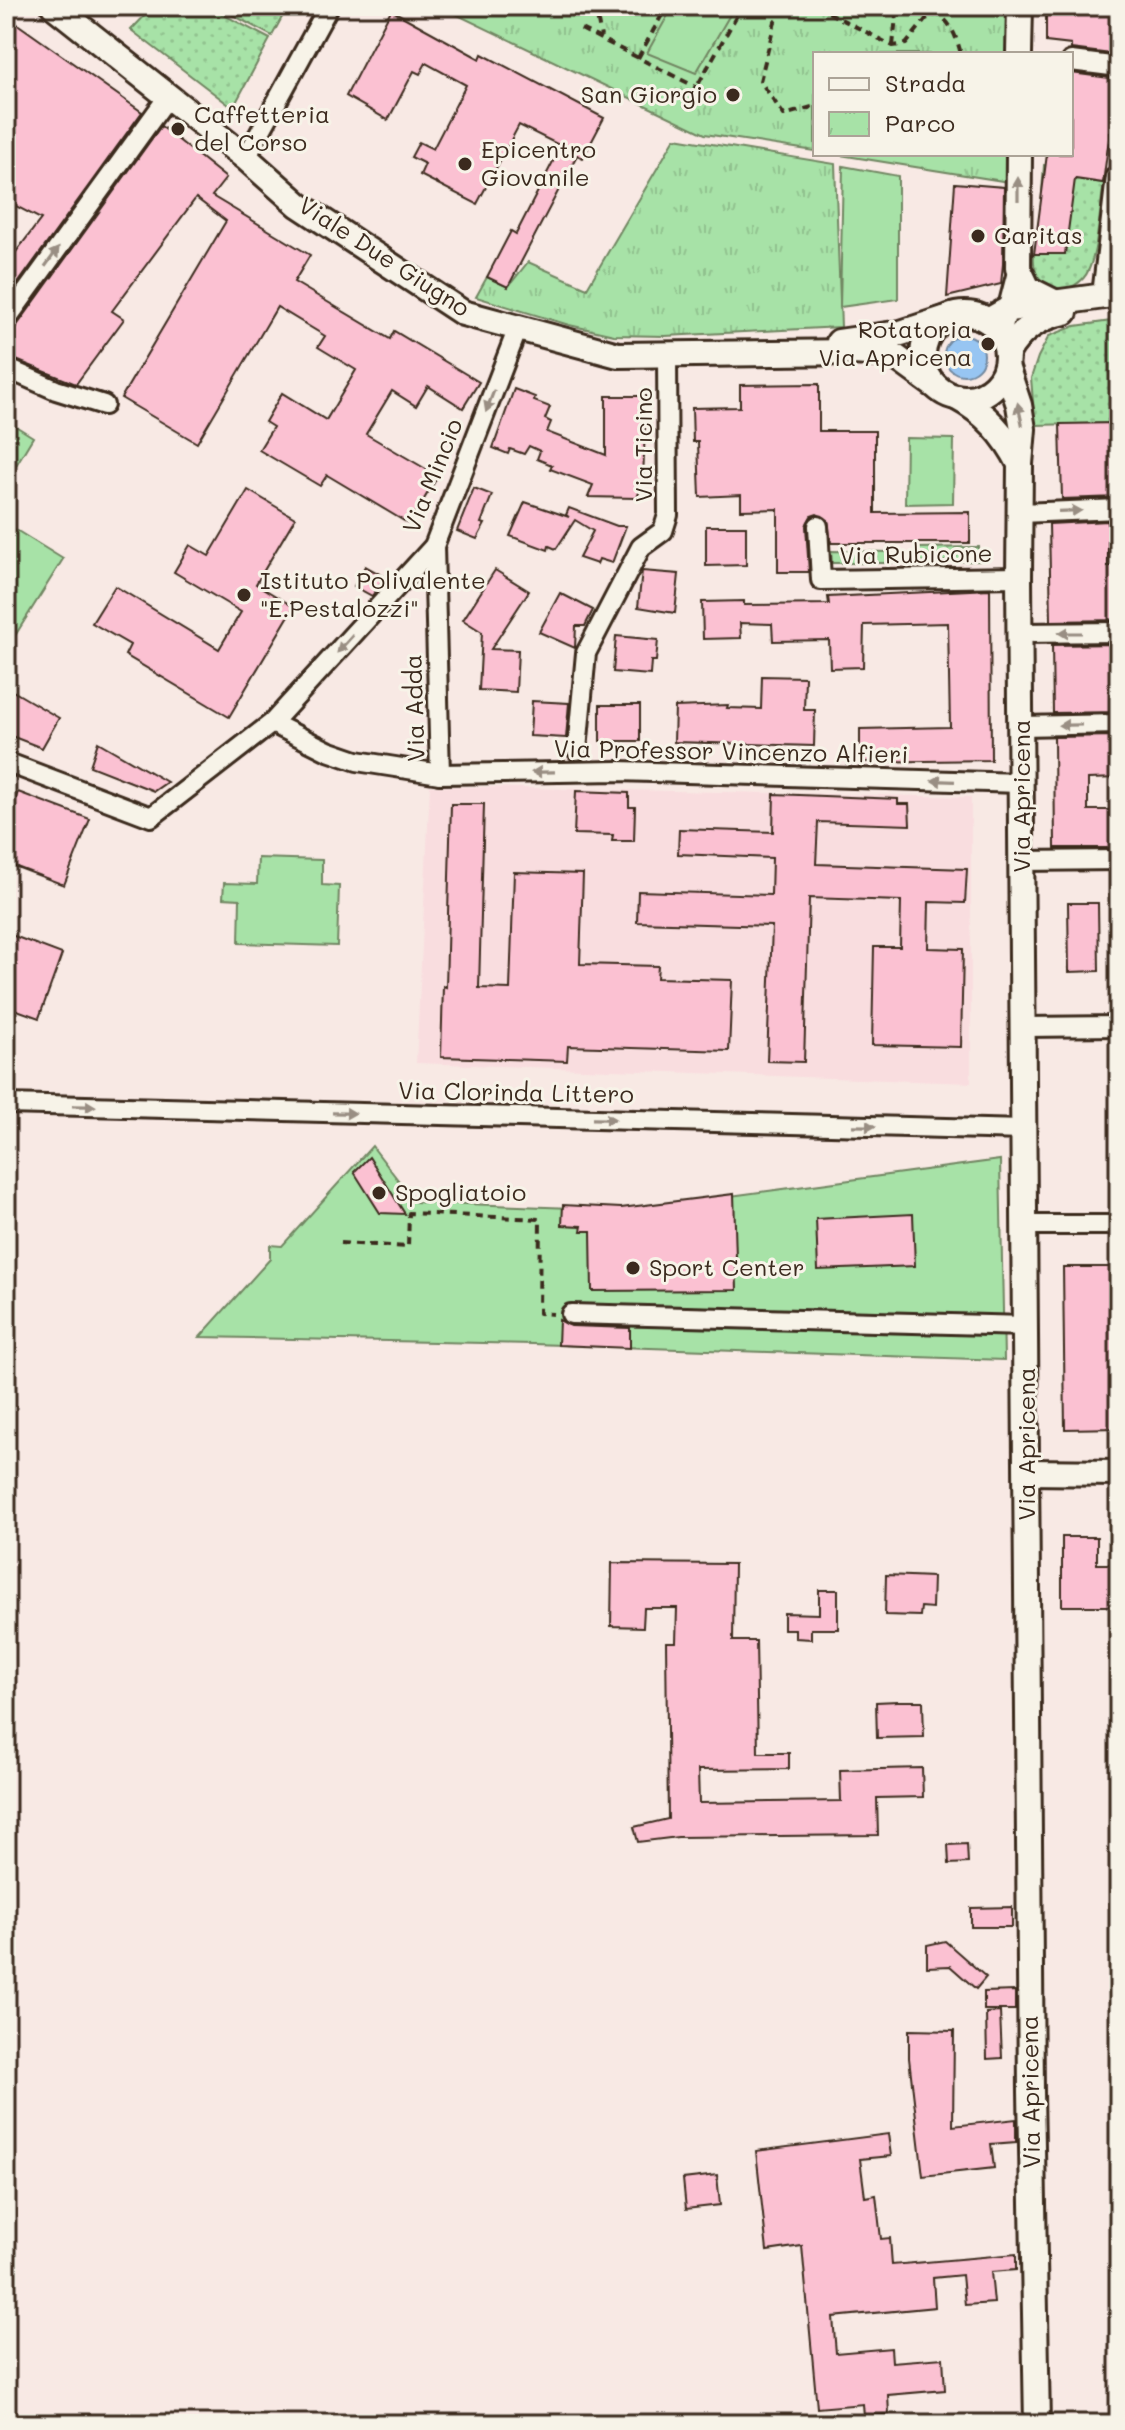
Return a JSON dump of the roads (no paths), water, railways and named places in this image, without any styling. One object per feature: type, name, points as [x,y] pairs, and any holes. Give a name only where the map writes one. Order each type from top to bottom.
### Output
[{"type":"main road","name":"Viale Due Giugno","points":[[54,6],[246,158],[299,205],[463,313],[618,355],[854,352],[893,355],[944,393],[956,397]]},
{"type":"main road","points":[[1019,52],[1020,6]]},
{"type":"main road","points":[[1019,156],[1018,268],[1028,289],[1056,303]]},
{"type":"main road","points":[[956,397],[982,395],[1001,378],[1002,336],[1015,339],[1037,322],[1114,296],[1119,177]]},
{"type":"main road","name":"Viale Due Giugno","points":[[777,354],[901,333],[960,314],[974,315],[1002,336],[1056,303],[1114,296]]},
{"type":"main road","points":[[934,385],[926,375],[923,349],[927,336],[946,318]]},
{"type":"main road","name":"Via Apricena","points":[[1002,336],[1023,429],[1019,577],[1031,2076],[1037,2424]]},
{"type":"main road","points":[[956,397],[972,405],[1003,434],[1020,464]]},
{"type":"main road","points":[[1027,1472],[1119,1473]]},
{"type":"street","points":[[246,158],[329,6]]},
{"type":"street","points":[[1073,61],[1119,67]]},
{"type":"street","points":[[6,320],[167,98]]},
{"type":"street","points":[[1002,336],[1018,268]]},
{"type":"street","name":"Via Mincio","points":[[6,762],[151,817],[272,723],[434,546],[518,328]]},
{"type":"street","name":"Via Ticino","points":[[577,750],[586,653],[641,547],[663,531],[668,515],[667,354]]},
{"type":"street","points":[[6,368],[56,390],[104,405]]},
{"type":"street","points":[[1020,513],[1119,509]]},
{"type":"street","name":"Via Rubicone","points":[[818,526],[821,580],[1019,577]]},
{"type":"street","name":"Via Adda","points":[[434,546],[440,774]]},
{"type":"street","points":[[1021,633],[1119,632]]},
{"type":"street","name":"Via Professor Vincenzo Alfieri","points":[[272,723],[328,751],[357,761],[440,774],[618,771],[1021,783]]},
{"type":"street","points":[[1021,726],[1119,724]]},
{"type":"street","points":[[1022,861],[1119,860]]},
{"type":"street","points":[[1024,1027],[1119,1026]]},
{"type":"street","name":"Via Clorinda Littero","points":[[6,1104],[1024,1130]]},
{"type":"street","points":[[1025,1225],[1119,1225]]},
{"type":"street","points":[[571,1314],[1026,1326]]},
{"type":"water","name":"Rotatoria Via Apricena","points":[[964,335],[978,341],[984,355],[978,369],[964,375],[950,369],[944,355],[950,341]]},
{"type":"place","name":"San Giorgio","points":[[733,95]]},
{"type":"place","name":"Caffetteria del Corso","points":[[178,129]]},
{"type":"place","name":"Epicentro Giovanile","points":[[465,164]]},
{"type":"place","name":"Caritas","points":[[978,236]]},
{"type":"place","name":"Rotatoria Via Apricena","points":[[988,344]]},
{"type":"place","name":"Istituto Polivalente \"E.Pestalozzi\"","points":[[244,595]]},
{"type":"place","name":"Spogliatoio","points":[[379,1193]]},
{"type":"place","name":"Sport Center","points":[[633,1268]]}]
